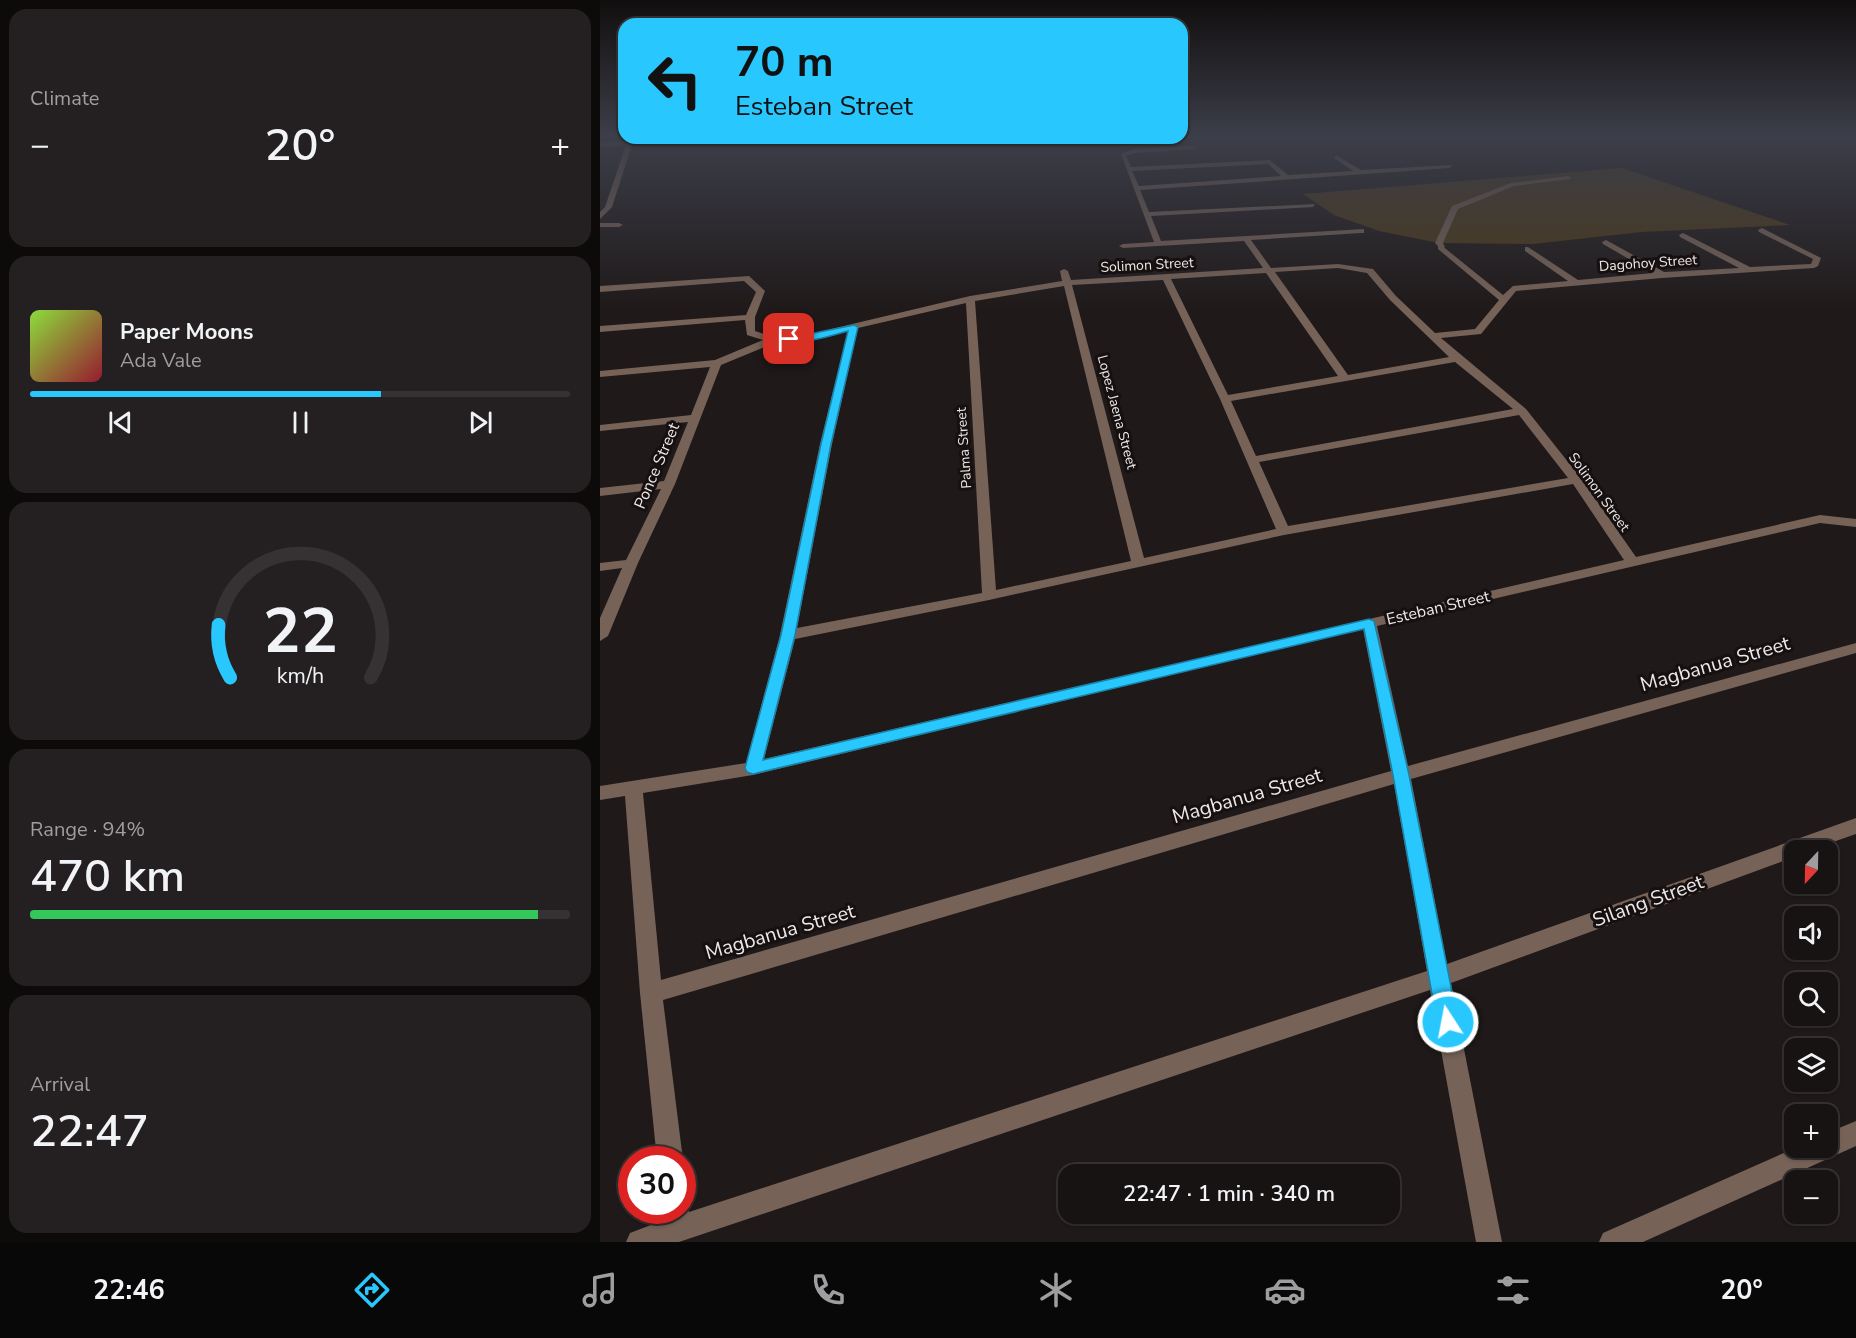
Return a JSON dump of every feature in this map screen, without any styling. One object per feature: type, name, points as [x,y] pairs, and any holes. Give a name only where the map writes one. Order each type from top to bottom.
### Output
[{"type":"street","points":[[600,217],[608,207],[612,195]]},
{"type":"street","points":[[1141,195],[1158,243]]},
{"type":"street","points":[[1487,195],[1455,208],[1438,243],[1504,300]]},
{"type":"street","points":[[1148,214],[1313,205]]},
{"type":"street","points":[[600,225],[618,225]]},
{"type":"street","name":"Dagohoy Street","points":[[1433,336],[1478,332],[1514,289],[1662,275],[1814,266],[1817,258],[1762,230]]},
{"type":"street","points":[[1123,246],[1361,231]]},
{"type":"street","points":[[1683,235],[1749,270]]},
{"type":"street","points":[[1246,238],[1267,271],[1344,377]]},
{"type":"street","points":[[1606,242],[1662,275]]},
{"type":"street","points":[[1528,249],[1575,282]]},
{"type":"street","name":"Solimon Street","points":[[772,340],[806,338],[970,299],[1067,283],[1338,266],[1370,272],[1393,298],[1457,359],[1522,411],[1576,480],[1632,561]]},
{"type":"street","name":"Lopez Jaena Street","points":[[1064,271],[1117,472],[1138,562]]},
{"type":"street","points":[[600,289],[746,278],[761,291],[750,317],[750,333],[772,340]]},
{"type":"street","points":[[1166,278],[1225,399],[1284,531]]},
{"type":"street","name":"Palma Street","points":[[970,299],[989,596]]},
{"type":"street","points":[[600,329],[750,317]]},
{"type":"street","points":[[753,768],[788,635],[826,444],[854,327]]},
{"type":"street","points":[[600,374],[717,363],[772,340]]},
{"type":"street","points":[[1225,399],[1457,359]]},
{"type":"street","name":"Ponce Street","points":[[600,636],[631,563],[669,484],[717,363]]},
{"type":"street","points":[[1252,460],[1522,411]]},
{"type":"street","points":[[600,428],[696,418]]},
{"type":"street","points":[[788,635],[989,596],[1284,531],[1576,480]]},
{"type":"street","points":[[600,492],[669,484]]},
{"type":"street","name":"Esteban Street","points":[[600,793],[753,768],[1632,561],[1820,519],[1856,523]]},
{"type":"street","points":[[600,567],[631,563]]},
{"type":"street","points":[[1369,624],[1401,775],[1489,1242]]},
{"type":"street","name":"Magbanua Street","points":[[651,993],[1401,775],[1856,648]]},
{"type":"street","points":[[633,787],[651,993],[668,1146]]},
{"type":"street","name":"Silang Street","points":[[696,1214],[1439,977],[1856,826]]},
{"type":"street","points":[[1838,1141],[1856,1133]]},
{"type":"street","points":[[1612,1242],[1800,1158]]},
{"type":"street","name":"Silang Street","points":[[639,1242],[670,1224]]},
{"type":"shaded area","points":[[1304,195],[1701,195],[1790,225],[1641,232],[1533,244],[1439,243],[1379,231],[1334,215]]},
{"type":"route","points":[[789,339],[806,338],[854,327],[826,444],[788,635],[753,768],[1369,624],[1401,775],[1448,1022]]}]
